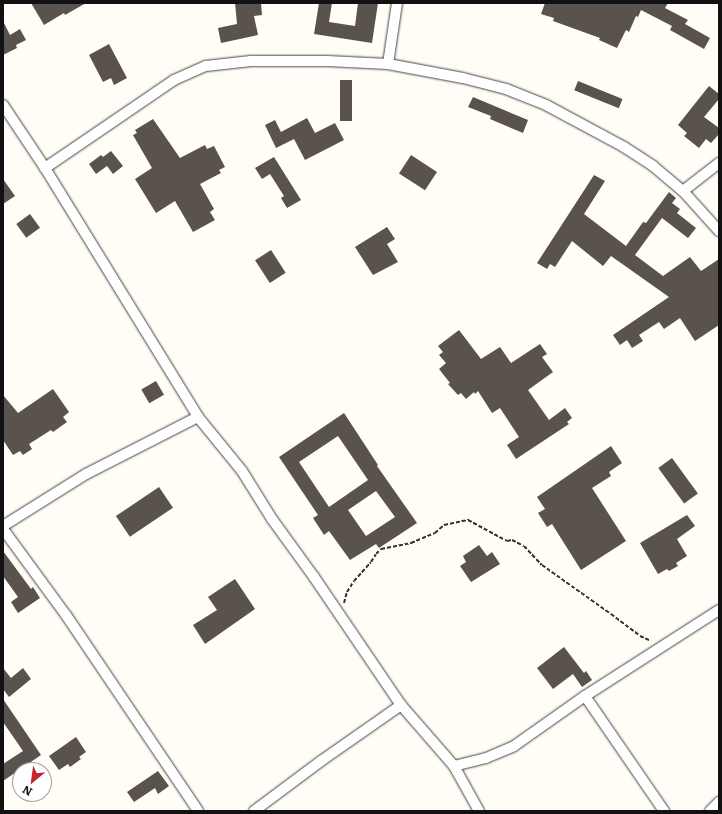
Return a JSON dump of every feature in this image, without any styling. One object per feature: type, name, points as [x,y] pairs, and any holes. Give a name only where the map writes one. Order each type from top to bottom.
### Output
[{"type":"street","points":[[388,64],[397,3]]},
{"type":"street","points":[[46,168],[174,80],[206,66],[251,61],[327,61],[388,64],[463,78],[506,89],[546,105],[624,147],[653,166],[683,191],[719,231]]},
{"type":"street","points":[[3,105],[46,168],[198,417],[242,471],[272,519],[341,616],[401,705],[454,766],[479,811]]},
{"type":"street","points":[[683,191],[719,162]]},
{"type":"street","points":[[198,417],[86,474],[3,527],[66,614],[198,811]]},
{"type":"street","points":[[454,766],[486,758],[514,746],[585,696],[719,610]]},
{"type":"street","points":[[585,696],[664,811]]},
{"type":"street","points":[[254,811],[321,761],[401,705]]},
{"type":"street","points":[[710,811],[719,802]]},
{"type":"path","points":[[341,616],[347,592],[376,554],[381,550],[424,538],[435,533],[444,525],[468,520],[507,541],[512,540],[524,546],[542,565],[640,636],[654,642]]},
{"type":"building","points":[[31,3],[86,3],[65,15],[64,13],[44,25]]},
{"type":"building","points":[[235,3],[261,3],[262,15],[254,16],[258,35],[221,43],[218,28],[237,24]]},
{"type":"building","points":[[319,3],[332,3],[329,22],[355,26],[358,3],[378,3],[372,43],[314,34]]},
{"type":"building","points":[[545,3],[668,3],[665,8],[688,20],[685,24],[710,38],[704,49],[670,30],[672,26],[641,10],[638,17],[636,16],[629,32],[626,30],[617,48],[599,40],[600,38],[553,21],[554,18],[541,14]]},
{"type":"building","points":[[3,21],[10,35],[20,29],[26,40],[16,45],[17,48],[3,55]]},
{"type":"building","points":[[109,44],[127,78],[114,85],[111,78],[103,82],[89,55]]},
{"type":"building","points":[[340,80],[352,80],[352,121],[340,121]]},
{"type":"building","points":[[578,81],[623,99],[619,108],[574,90]]},
{"type":"building","points":[[709,86],[719,94],[719,99],[704,117],[719,128],[719,134],[711,143],[706,139],[699,148],[684,136],[687,133],[678,125]]},
{"type":"building","points":[[473,97],[528,120],[523,133],[490,119],[491,116],[468,107]]},
{"type":"building","points":[[307,118],[315,133],[335,123],[344,140],[305,160],[294,139],[276,148],[265,125],[275,120],[281,132]]},
{"type":"building","points":[[153,119],[180,158],[205,145],[207,149],[214,146],[225,167],[219,170],[221,173],[200,184],[214,209],[210,212],[215,220],[193,232],[175,201],[156,213],[135,179],[152,168],[133,135],[137,133],[135,130]]},
{"type":"building","points":[[111,151],[123,166],[113,174],[107,166],[96,174],[89,164],[101,155],[103,157]]},
{"type":"building","points":[[411,155],[437,172],[425,190],[399,173]]},
{"type":"building","points":[[274,157],[301,200],[287,208],[281,198],[284,196],[270,174],[262,179],[255,168]]},
{"type":"building","points":[[594,175],[605,181],[584,214],[626,246],[643,222],[646,223],[669,192],[676,198],[672,203],[680,209],[677,213],[696,228],[688,238],[662,218],[635,255],[663,276],[690,257],[701,271],[719,259],[719,325],[695,341],[680,318],[664,329],[659,322],[639,335],[643,341],[632,348],[627,340],[620,345],[613,335],[669,297],[611,256],[603,266],[572,241],[555,267],[550,264],[547,269],[537,263]]},
{"type":"building","points":[[3,179],[15,196],[3,204]]},
{"type":"building","points":[[30,214],[40,228],[26,238],[16,224]]},
{"type":"building","points":[[387,227],[395,239],[387,244],[398,262],[373,275],[355,247]]},
{"type":"building","points":[[271,250],[286,273],[270,283],[255,260]]},
{"type":"building","points":[[459,330],[481,359],[500,347],[511,363],[540,344],[547,354],[542,357],[553,372],[528,390],[549,420],[565,408],[572,418],[567,422],[569,424],[516,459],[507,445],[519,437],[500,408],[492,413],[478,391],[475,394],[474,392],[466,399],[461,393],[458,395],[448,384],[450,383],[439,369],[446,363],[439,355],[443,352],[438,346]]},
{"type":"building","points":[[156,381],[164,395],[149,403],[141,390]]},
{"type":"building","points":[[53,389],[69,412],[63,417],[67,422],[53,432],[51,430],[29,444],[32,449],[23,455],[20,451],[13,455],[3,440],[3,395],[18,413]]},
{"type":"building","points":[[344,413],[378,465],[377,466],[417,523],[379,548],[376,544],[350,560],[329,531],[324,535],[313,518],[318,515],[279,457]],"holes":[[[338,436],[368,480],[329,507],[299,462]],[[376,491],[395,517],[366,536],[348,510]]]},
{"type":"building","points":[[611,446],[622,463],[609,472],[611,476],[592,488],[626,541],[581,570],[552,524],[547,527],[538,513],[545,509],[537,497]]},
{"type":"building","points":[[672,458],[698,494],[684,504],[658,468]]},
{"type":"building","points":[[159,487],[173,508],[130,537],[116,516]]},
{"type":"building","points":[[687,515],[695,526],[677,539],[687,556],[676,563],[678,566],[669,571],[667,569],[658,574],[640,543]]},
{"type":"building","points":[[479,545],[487,556],[492,552],[500,564],[471,582],[460,566],[466,562],[463,556]]},
{"type":"building","points":[[3,551],[31,589],[33,587],[40,598],[18,613],[11,602],[18,597],[3,576]]},
{"type":"building","points":[[235,579],[255,609],[205,644],[193,625],[217,610],[208,597]]},
{"type":"building","points":[[564,647],[584,673],[586,671],[592,680],[582,687],[573,674],[553,689],[537,668]]},
{"type":"building","points":[[3,668],[11,678],[23,668],[31,679],[9,697],[3,689]]},
{"type":"building","points":[[3,699],[41,755],[31,762],[12,762],[12,775],[3,781],[3,764],[23,751],[3,722]]},
{"type":"building","points":[[76,737],[86,752],[79,757],[81,759],[70,767],[68,764],[59,770],[49,756]]},
{"type":"building","points":[[158,771],[169,786],[158,794],[155,788],[134,802],[127,792]]}]
